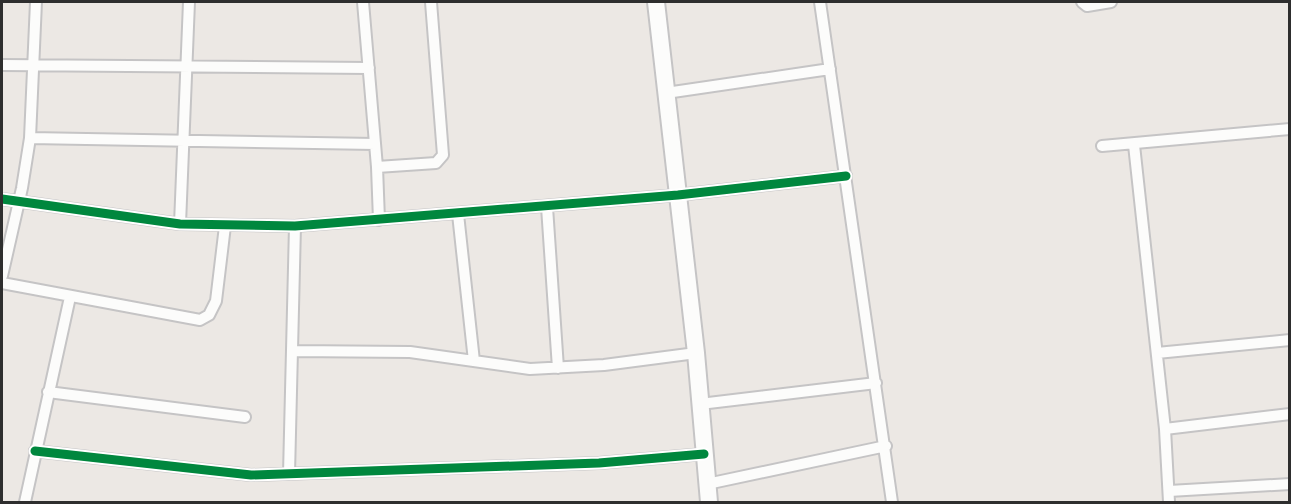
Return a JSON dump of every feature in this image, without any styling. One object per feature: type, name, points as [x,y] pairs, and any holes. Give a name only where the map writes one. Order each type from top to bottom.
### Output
[{"type":"street","points":[[2,276],[30,138],[36,2]]},
{"type":"street","points":[[180,224],[189,2]]},
{"type":"street","points":[[363,2],[377,167],[379,220]]},
{"type":"street","points":[[377,167],[436,163],[443,155],[431,2]]},
{"type":"street","points":[[656,2],[696,353],[708,502]]},
{"type":"street","points":[[820,2],[886,446],[892,502]]},
{"type":"street","points":[[1082,2],[1087,6],[1112,2]]},
{"type":"street","points":[[2,65],[369,68]]},
{"type":"street","points":[[666,93],[830,69]]},
{"type":"street","points":[[1102,146],[1134,145],[1290,129]]},
{"type":"street","points":[[30,138],[375,144]]},
{"type":"street","points":[[1134,145],[1165,429],[1169,497],[1290,484]]},
{"type":"street","points":[[2,199],[19,199],[180,224],[295,226],[547,207],[846,176]]},
{"type":"street","points":[[547,207],[558,368]]},
{"type":"street","points":[[458,214],[474,361]]},
{"type":"street","points":[[2,283],[200,320],[209,315],[216,301],[225,226]]},
{"type":"street","points":[[289,474],[295,226]]},
{"type":"street","points":[[25,502],[70,297]]},
{"type":"street","points":[[1157,353],[1290,340]]},
{"type":"street","points":[[293,351],[410,352],[530,369],[696,353]]},
{"type":"street","points":[[700,404],[876,383]]},
{"type":"street","points":[[48,392],[245,417]]},
{"type":"street","points":[[1165,429],[1290,414]]},
{"type":"street","points":[[707,484],[886,446]]},
{"type":"street","points":[[35,451],[197,470],[289,474],[599,463],[704,454]]},
{"type":"cycle path","points":[[2,199],[180,224],[295,226],[678,195],[846,176]]},
{"type":"cycle path","points":[[35,451],[251,475],[599,463],[704,454]]}]
